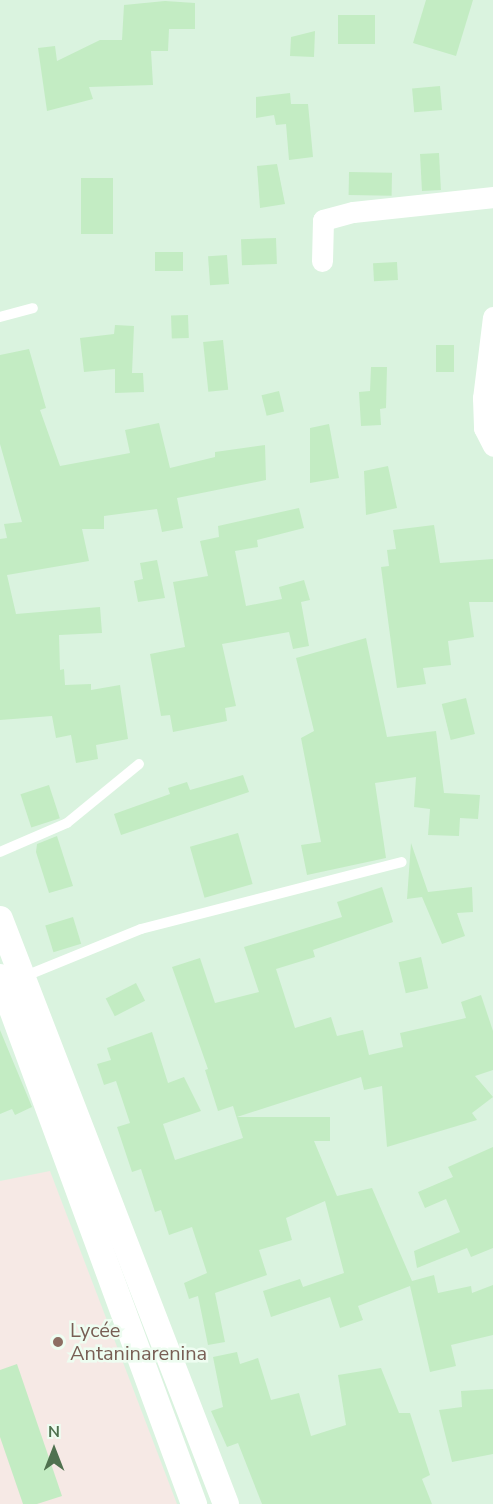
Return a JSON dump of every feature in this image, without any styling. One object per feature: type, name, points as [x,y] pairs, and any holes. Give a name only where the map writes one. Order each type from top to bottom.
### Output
[{"type":"street","points":[[322,261],[323,220],[353,212],[493,197]]},
{"type":"street","points":[[493,317],[483,398],[484,428],[493,446]]},
{"type":"street","points":[[0,919],[8,978],[94,1198],[226,1504]]},
{"type":"street","points":[[94,1198],[194,1504]]},
{"type":"lane","points":[[0,317],[33,308]]},
{"type":"lane","points":[[0,852],[67,823],[138,764]]},
{"type":"lane","points":[[8,978],[141,929],[402,862]]},
{"type":"shaded area","points":[[0,0],[493,0],[493,1504],[0,1504]]},
{"type":"shaded area","name":"Lycée Antaninarenina","points":[[50,1171],[177,1504],[0,1504],[0,1181]]},
{"type":"building","points":[[426,0],[473,0],[456,56],[413,43]]},
{"type":"building","points":[[165,1],[195,3],[195,29],[169,29],[168,51],[151,51],[153,85],[89,87],[93,99],[47,111],[38,48],[55,46],[57,61],[100,40],[122,40],[124,5]]},
{"type":"building","points":[[338,15],[375,15],[375,44],[338,44]]},
{"type":"building","points":[[315,31],[314,57],[290,56],[291,37]]},
{"type":"building","points":[[440,86],[442,110],[414,112],[412,88]]},
{"type":"building","points":[[290,93],[291,104],[308,104],[313,157],[289,160],[286,124],[276,125],[274,115],[256,118],[256,97]]},
{"type":"building","points":[[439,153],[441,190],[422,191],[420,154]]},
{"type":"building","points":[[277,164],[285,204],[260,208],[257,166]]},
{"type":"building","points":[[349,172],[392,173],[392,196],[349,195]]},
{"type":"building","points":[[81,178],[113,178],[113,234],[81,234]]},
{"type":"building","points":[[276,238],[277,264],[242,265],[241,239]]},
{"type":"building","points":[[155,252],[183,252],[183,271],[155,271]]},
{"type":"building","points":[[227,255],[229,284],[210,285],[208,256]]},
{"type":"building","points":[[397,262],[398,280],[374,281],[373,263]]},
{"type":"building","points":[[188,315],[189,338],[172,339],[171,316]]},
{"type":"building","points":[[115,325],[134,326],[132,373],[143,373],[144,392],[115,393],[115,369],[84,372],[80,338],[114,334]]},
{"type":"building","points":[[223,340],[228,390],[208,392],[203,342]]},
{"type":"building","points":[[436,345],[454,345],[454,372],[436,372]]},
{"type":"building","points":[[29,349],[46,408],[40,410],[60,466],[130,453],[125,430],[159,423],[170,468],[215,457],[215,452],[265,445],[266,480],[177,498],[183,528],[162,532],[157,509],[104,516],[104,529],[82,529],[89,561],[7,575],[16,614],[100,607],[102,633],[59,635],[60,670],[64,669],[65,685],[91,684],[91,690],[120,685],[128,739],[96,745],[98,759],[76,763],[71,735],[56,738],[52,716],[0,720],[0,539],[7,538],[4,524],[22,522],[0,444],[0,355]]},
{"type":"building","points":[[371,367],[387,367],[386,408],[380,409],[381,425],[361,426],[359,392],[370,391]]},
{"type":"building","points":[[279,391],[284,411],[267,416],[262,395]]},
{"type":"building","points":[[329,424],[339,478],[310,483],[310,428]]},
{"type":"building","points":[[388,466],[397,508],[366,515],[364,471]]},
{"type":"building","points":[[299,508],[304,528],[257,540],[258,547],[235,551],[246,606],[282,599],[279,587],[304,580],[310,600],[301,602],[309,646],[293,649],[289,632],[222,644],[236,706],[225,708],[227,721],[173,732],[170,715],[161,716],[150,654],[185,647],[173,582],[208,576],[200,541],[219,537],[218,526]]},
{"type":"building","points":[[434,525],[440,563],[493,559],[493,602],[469,602],[474,637],[448,641],[451,665],[423,668],[426,684],[397,688],[381,567],[389,566],[387,550],[396,549],[393,530]]},
{"type":"building","points":[[157,560],[165,598],[138,602],[134,581],[143,579],[140,563]]},
{"type":"building","points":[[366,638],[387,737],[436,731],[444,793],[480,795],[478,819],[460,818],[459,836],[428,835],[430,809],[414,807],[416,777],[375,783],[386,858],[307,875],[301,845],[321,842],[301,738],[314,731],[296,658]]},
{"type":"building","points":[[466,698],[475,734],[451,740],[442,704]]},
{"type":"building","points":[[243,775],[249,792],[121,835],[114,814],[170,794],[168,788],[187,782],[190,790]]},
{"type":"building","points":[[49,785],[60,818],[31,828],[20,794]]},
{"type":"building","points":[[238,833],[253,884],[205,898],[190,847]]},
{"type":"building","points":[[57,836],[73,886],[49,893],[36,852],[37,844]]},
{"type":"building","points":[[411,843],[428,892],[472,887],[473,912],[457,913],[465,936],[442,944],[422,897],[407,899]]},
{"type":"building","points":[[382,887],[393,922],[313,950],[315,957],[276,969],[295,1028],[331,1017],[337,1036],[363,1030],[369,1055],[403,1047],[400,1033],[466,1018],[461,1002],[481,995],[493,1031],[493,1070],[475,1076],[493,1097],[472,1113],[477,1120],[387,1147],[382,1086],[364,1090],[361,1077],[237,1117],[330,1117],[330,1141],[314,1141],[337,1196],[372,1188],[412,1281],[434,1275],[438,1293],[471,1286],[472,1293],[493,1285],[493,1335],[451,1345],[456,1366],[430,1372],[410,1286],[358,1306],[363,1320],[340,1328],[330,1297],[271,1317],[263,1291],[300,1279],[303,1287],[344,1273],[325,1201],[286,1218],[292,1240],[259,1250],[267,1275],[215,1293],[225,1342],[208,1345],[198,1296],[189,1299],[184,1283],[207,1273],[192,1227],[169,1235],[161,1210],[155,1212],[141,1169],[132,1172],[117,1127],[130,1123],[116,1081],[104,1085],[97,1064],[111,1060],[107,1048],[152,1032],[168,1083],[184,1077],[201,1111],[163,1124],[175,1160],[243,1138],[233,1106],[218,1111],[205,1070],[208,1069],[172,967],[200,958],[215,1003],[259,992],[244,947],[342,917],[337,902]]},
{"type":"building","points":[[73,917],[81,944],[53,952],[45,925]]},
{"type":"building","points":[[421,957],[428,988],[406,993],[399,962]]},
{"type":"building","points":[[136,983],[145,1001],[115,1016],[106,998]]},
{"type":"building","points":[[0,1030],[32,1107],[15,1115],[12,1109],[0,1114]]},
{"type":"building","points":[[493,1147],[493,1248],[471,1257],[467,1248],[417,1268],[414,1251],[460,1232],[446,1199],[425,1208],[418,1192],[453,1177],[448,1167]]},
{"type":"building","points":[[237,1352],[240,1364],[258,1358],[271,1400],[299,1393],[311,1436],[346,1425],[338,1375],[381,1368],[399,1413],[410,1413],[430,1475],[422,1479],[432,1504],[262,1504],[238,1443],[227,1447],[211,1411],[223,1407],[213,1357]]},
{"type":"building","points":[[17,1364],[62,1496],[37,1504],[23,1504],[0,1437],[0,1370]]},
{"type":"building","points":[[493,1389],[493,1454],[452,1462],[439,1410],[462,1407],[461,1391]]},
{"type":"place","name":"Lycée Antaninarenina","points":[[58,1342]]}]
